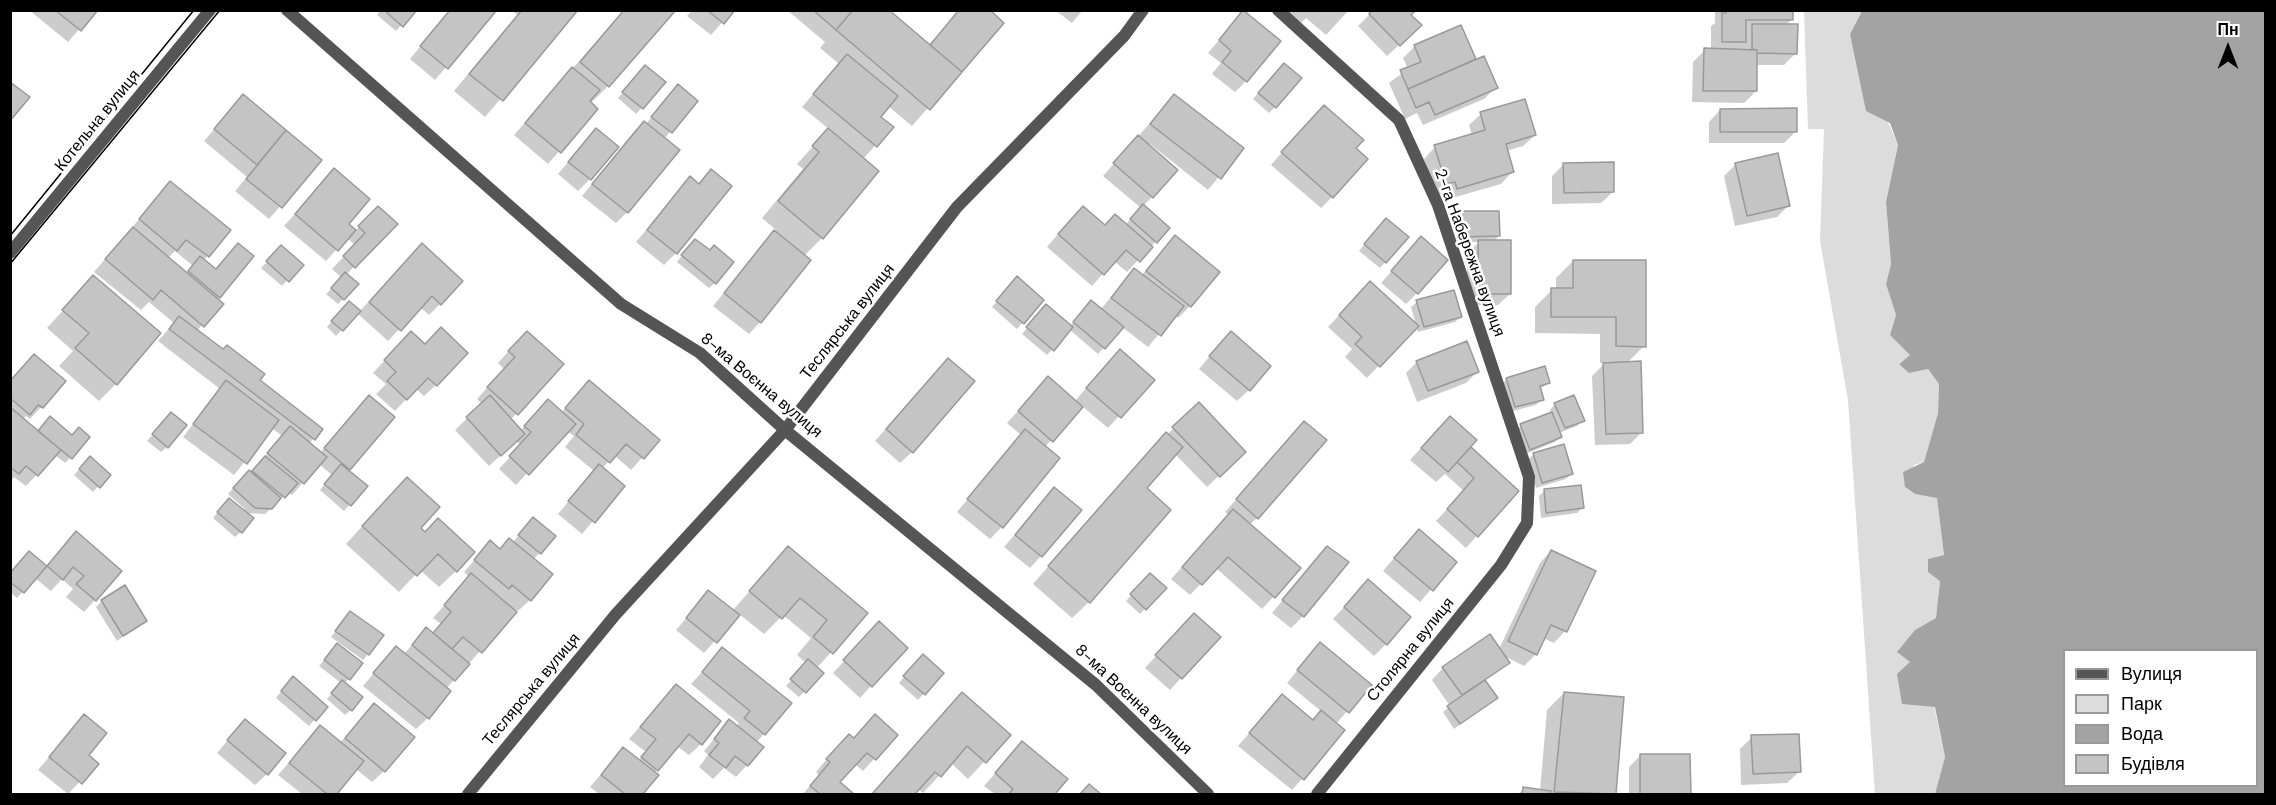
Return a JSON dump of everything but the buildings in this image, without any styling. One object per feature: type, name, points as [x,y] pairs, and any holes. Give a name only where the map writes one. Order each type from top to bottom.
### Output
[{"type":"street","name":"Котельна вулиця","points":[[10,253],[210,10]]},
{"type":"street","name":"8-ма Воєнна вулиця","points":[[287,10],[621,304],[700,353],[785,430],[1096,685],[1208,795]]},
{"type":"street","name":"Теслярська вулиця","points":[[468,795],[616,614],[785,430],[957,207],[1124,36],[1143,10]]},
{"type":"street","name":"2-га Набережна вулиця","points":[[1278,10],[1399,120],[1437,205],[1529,477],[1527,523]]},
{"type":"street","name":"Столярна вулиця","points":[[1317,795],[1501,565],[1527,523]]},
{"type":"green space","points":[[1804,11],[1862,11],[1850,34],[1898,145],[1886,202],[1891,264],[1886,284],[1896,315],[1890,335],[1911,355],[1899,363],[1909,373],[1928,369],[1939,384],[1938,413],[1924,462],[1914,465],[1905,487],[1915,494],[1937,497],[1944,555],[1928,559],[1928,572],[1940,580],[1936,619],[1915,630],[1910,662],[1934,706],[1945,757],[1935,794],[1875,794],[1848,400],[1820,241],[1824,129],[1808,129]]},
{"type":"water","points":[[1862,11],[2265,11],[2265,794],[1935,794],[1945,757],[1935,707],[1902,704],[1897,674],[1910,662],[1897,652],[1915,630],[1936,618],[1940,581],[1928,572],[1928,559],[1944,555],[1937,498],[1915,494],[1905,487],[1903,472],[1924,462],[1938,413],[1939,384],[1928,369],[1909,373],[1899,364],[1910,355],[1890,335],[1896,315],[1886,284],[1891,264],[1886,202],[1898,145],[1890,123],[1866,111],[1850,34]]},
{"type":"tram line","points":[[10,236],[194,10]]},
{"type":"tram line","points":[[10,264],[220,10]]}]
